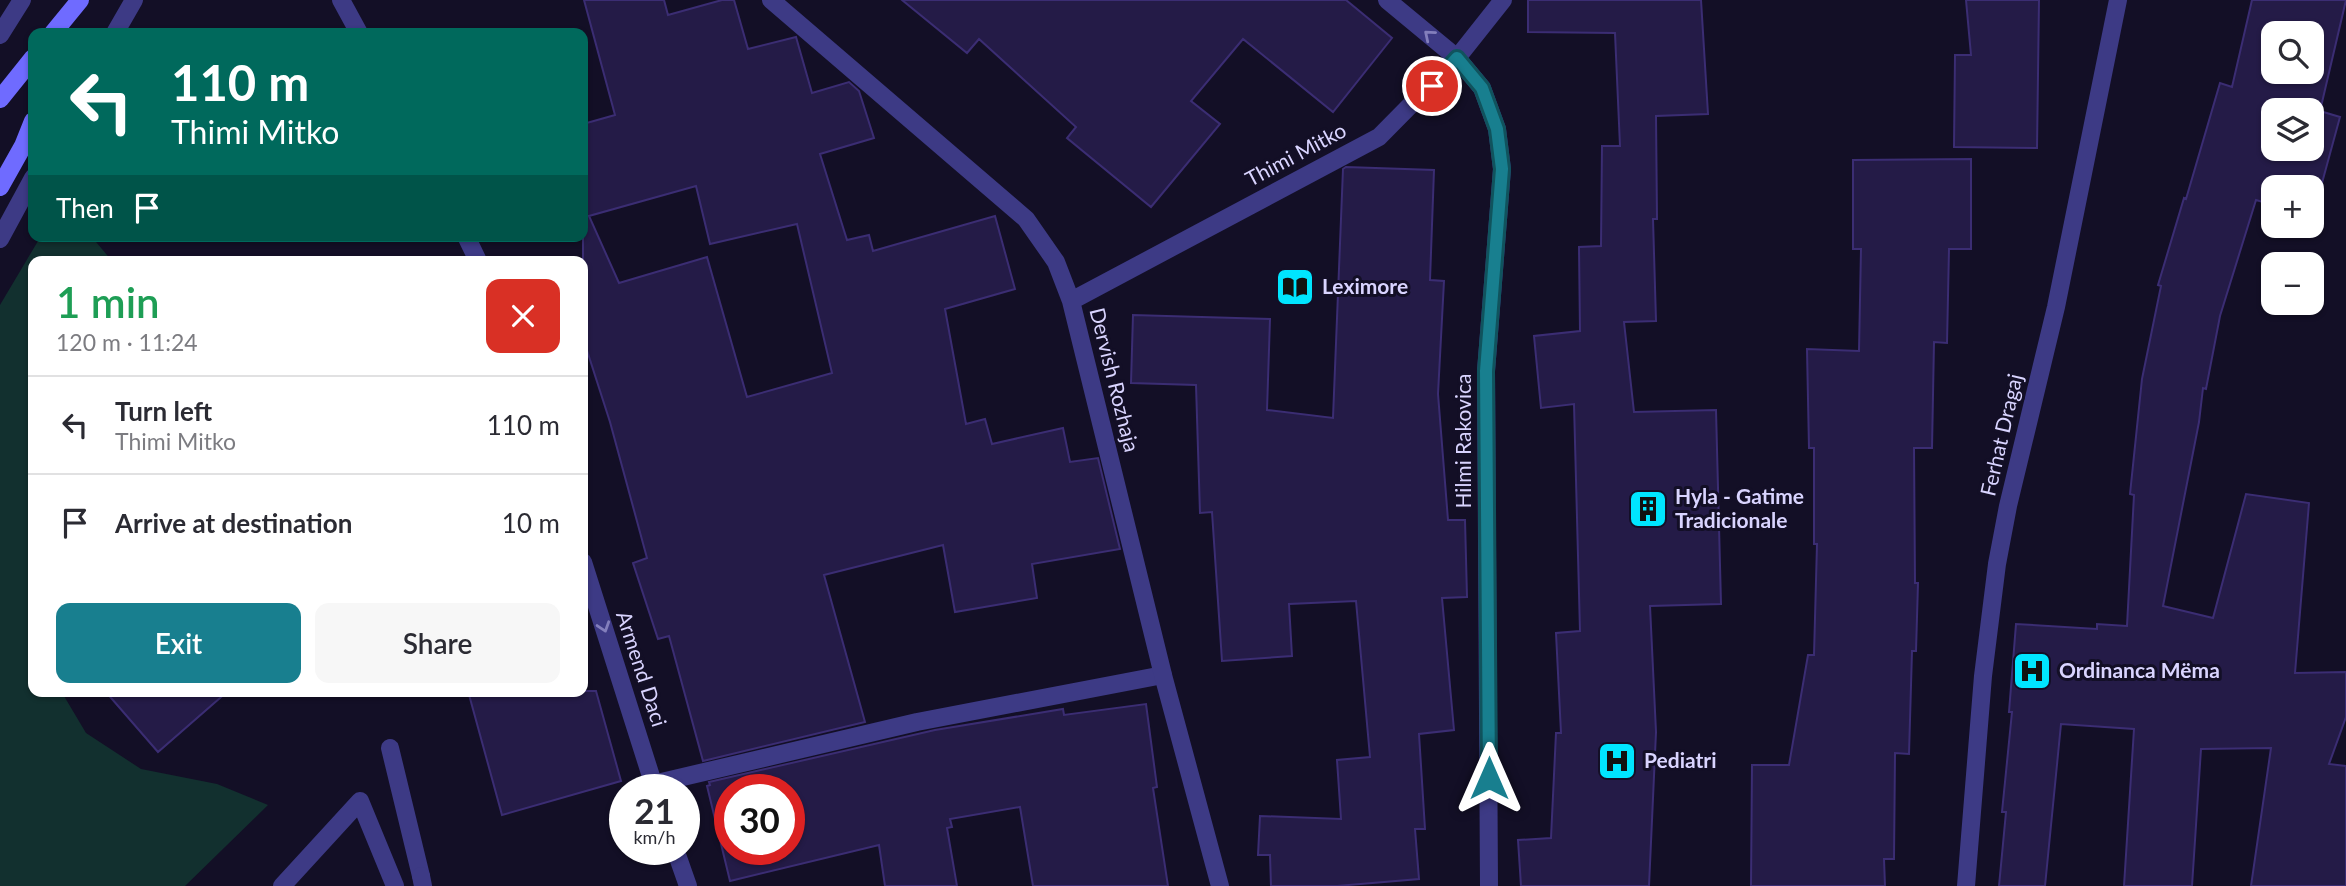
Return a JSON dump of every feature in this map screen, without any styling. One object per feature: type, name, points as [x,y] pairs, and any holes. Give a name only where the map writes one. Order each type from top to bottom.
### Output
[{"type":"main road","points":[[57,28],[80,0]]},
{"type":"main road","points":[[69,28],[80,0]]},
{"type":"main road","points":[[0,99],[28,64]]},
{"type":"main road","points":[[0,187],[28,134]]},
{"type":"street","points":[[0,35],[22,0]]},
{"type":"street","points":[[118,28],[134,0]]},
{"type":"street","points":[[341,0],[356,28]]},
{"type":"street","name":"Dervish Rozhaja","points":[[771,0],[1026,219],[1056,262],[1071,301],[1163,675],[1220,886]]},
{"type":"street","name":"Hilmi Rakovica","points":[[1387,0],[1457,58],[1482,88],[1497,129],[1502,169],[1486,371],[1489,886]]},
{"type":"street","name":"Thimi Mitko","points":[[1071,301],[1379,137],[1457,58],[1503,0]]},
{"type":"street","name":"Ferhat Dragaj","points":[[1966,886],[1983,676],[1997,564],[2008,506],[2056,307],[2118,0]]},
{"type":"street","points":[[0,239],[28,187]]},
{"type":"street","name":"Armend Daci","points":[[588,578],[650,774]]},
{"type":"street","points":[[700,775],[918,722],[1163,675]]},
{"type":"street","points":[[390,748],[422,881]]},
{"type":"street","points":[[282,886],[360,801],[395,886]]},
{"type":"street","points":[[681,865],[688,886]]},
{"type":"green space","points":[[37,242],[96,242],[108,256],[29,256]]},
{"type":"green space","points":[[28,258],[28,697],[65,697],[86,733],[141,769],[217,784],[268,805],[185,886],[0,886],[0,305]]},
{"type":"building","points":[[584,0],[664,0],[668,15],[722,0],[734,0],[748,49],[796,37],[812,93],[849,82],[859,91],[874,138],[820,154],[847,240],[869,235],[873,251],[995,216],[1015,289],[945,309],[966,424],[985,419],[992,444],[1063,428],[1070,462],[1098,458],[1120,549],[1032,564],[1037,598],[955,612],[943,545],[824,575],[865,722],[703,761],[669,636],[658,639],[633,563],[647,558],[610,422],[588,354],[588,256],[583,256],[583,242],[588,242],[588,123],[615,115]],"holes":[[[696,186],[710,244],[797,224],[832,373],[747,397],[707,257],[619,283],[589,216]]]},
{"type":"building","points":[[902,0],[1346,0],[1392,38],[1333,112],[1243,39],[1191,101],[1220,124],[1151,207],[1067,138],[1076,127],[979,39],[967,53]]},
{"type":"building","points":[[1528,0],[1701,0],[1708,114],[1656,116],[1657,219],[1653,219],[1656,321],[1624,322],[1634,412],[1716,410],[1721,604],[1650,606],[1656,732],[1649,886],[1521,886],[1518,840],[1551,838],[1556,733],[1561,733],[1556,633],[1580,631],[1574,404],[1541,408],[1534,336],[1580,331],[1579,247],[1601,246],[1602,146],[1620,146],[1615,33],[1528,32]]},
{"type":"building","points":[[1966,0],[2039,0],[2037,148],[1954,147],[1955,55],[1971,55]]},
{"type":"building","points":[[2252,0],[2346,0],[2323,98],[2261,98],[2261,161],[2324,161],[2324,112],[2340,117],[2324,176],[2261,175],[2261,201],[2256,200],[2220,316],[2206,389],[2203,388],[2199,422],[2163,606],[2213,618],[2246,494],[2309,503],[2295,673],[2346,672],[2346,717],[2329,764],[2346,766],[2346,886],[2251,886],[2271,748],[2201,749],[2192,886],[2124,886],[2134,729],[2061,724],[2045,886],[1999,886],[2006,812],[2002,812],[2012,712],[2009,712],[2016,624],[2097,629],[2097,624],[2127,626],[2134,495],[2130,494],[2142,379],[2161,286],[2158,285],[2220,83],[2232,87]]},
{"type":"building","points":[[1971,159],[1971,249],[1949,249],[1947,343],[1934,342],[1932,448],[1914,448],[1915,583],[1918,583],[1916,651],[1912,651],[1909,754],[1895,753],[1894,859],[1884,859],[1885,886],[1751,886],[1752,765],[1789,765],[1808,655],[1814,655],[1817,544],[1814,544],[1814,448],[1809,448],[1807,349],[1859,351],[1861,249],[1853,249],[1853,160]]},
{"type":"building","points":[[1343,169],[1434,170],[1430,280],[1444,281],[1438,394],[1448,520],[1465,520],[1467,597],[1442,598],[1454,730],[1419,734],[1425,829],[1415,829],[1419,879],[1337,886],[1271,886],[1270,855],[1258,855],[1260,816],[1341,819],[1337,760],[1370,757],[1356,601],[1289,604],[1292,656],[1222,661],[1212,512],[1200,513],[1196,385],[1131,383],[1133,315],[1270,319],[1267,410],[1333,418]]},
{"type":"building","points":[[588,691],[596,691],[619,774],[609,774],[609,784],[502,815],[470,697],[588,697]]},
{"type":"building","points":[[110,697],[221,697],[158,752]]},
{"type":"building","points":[[1146,704],[1157,787],[1153,788],[1168,886],[1033,886],[1020,807],[950,819],[952,827],[947,828],[957,886],[885,886],[879,845],[805,863],[805,774],[744,774],[935,730],[1063,709],[1064,715]]},
{"type":"building","points":[[714,781],[714,815],[707,786],[710,785],[709,782]]},
{"type":"building","points":[[726,865],[796,865],[730,881]]},
{"type":"place","name":"Leximore","points":[[1295,287]]},
{"type":"place","name":"Hyla - Gatime Tradicionale","points":[[1648,509]]},
{"type":"place","name":"Ordinanca Mëma","points":[[2032,671]]},
{"type":"place","name":"Pediatri","points":[[1617,761]]},
{"type":"route","points":[[1432,86],[1457,58],[1482,88],[1497,129],[1502,169],[1486,371],[1489,778]]}]
